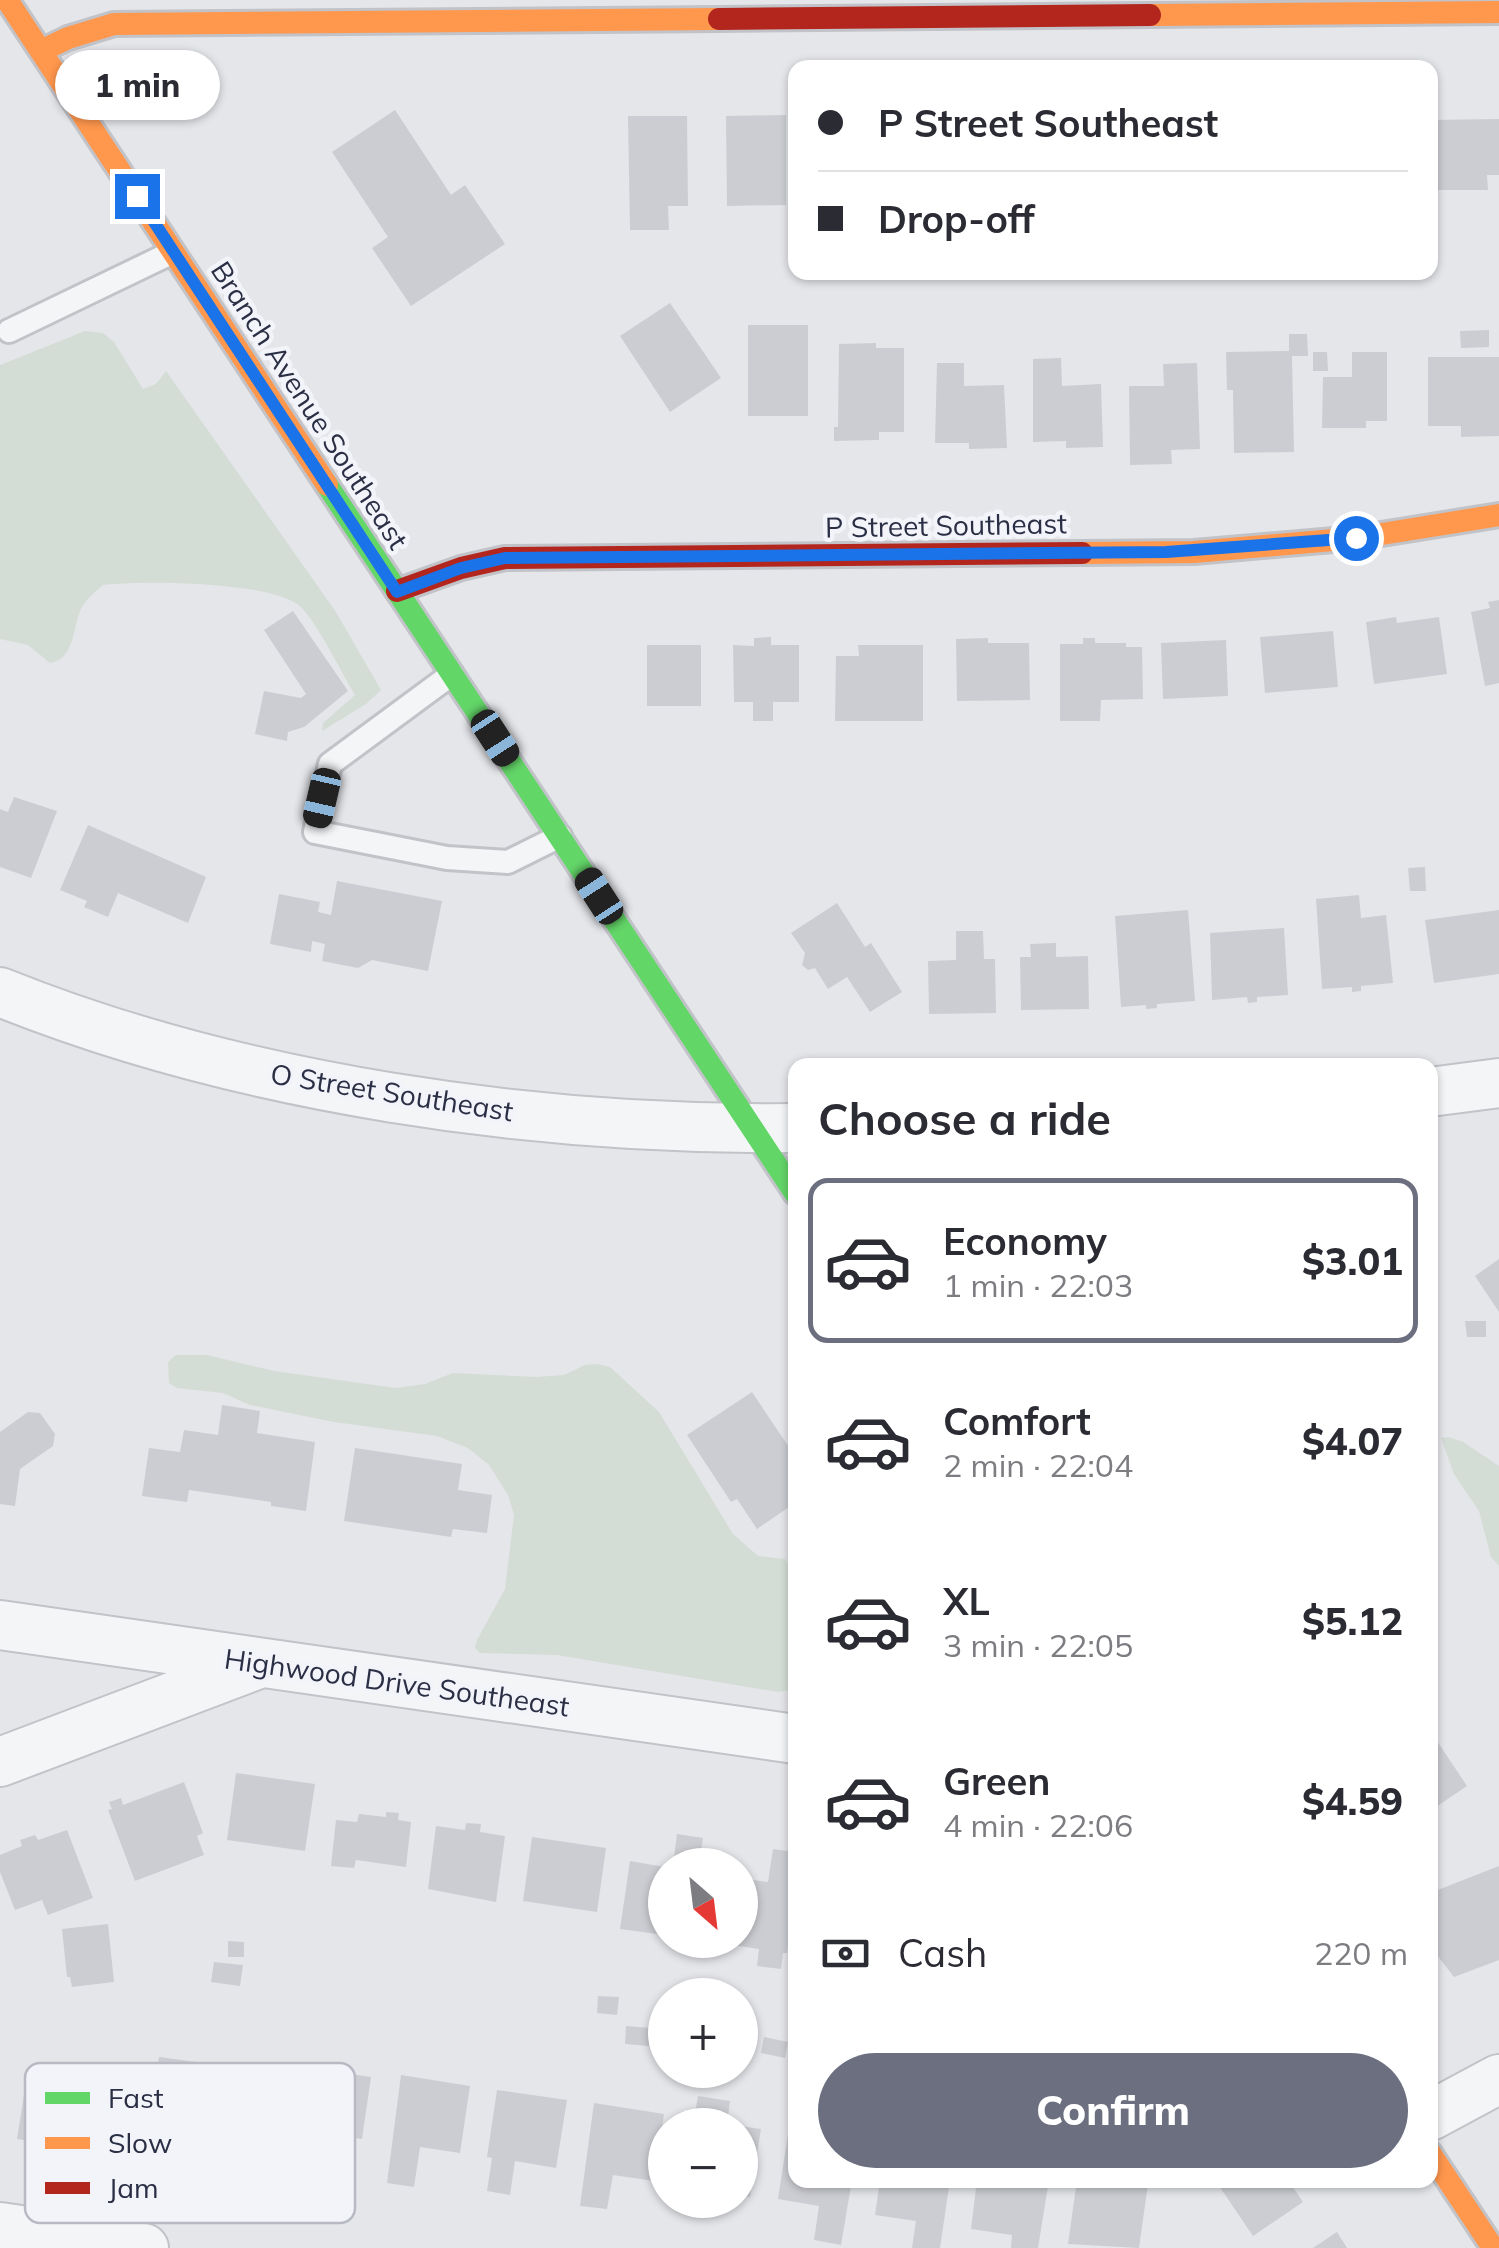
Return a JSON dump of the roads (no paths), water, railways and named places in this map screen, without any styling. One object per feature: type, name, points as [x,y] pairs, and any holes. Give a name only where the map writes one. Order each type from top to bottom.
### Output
[{"type":"street","name":"Branch Avenue Southeast","points":[[7,0],[560,836],[774,1128],[788,1171]]},
{"type":"street","points":[[41,51],[114,24],[1330,6],[1499,12]]},
{"type":"street","name":"P Street Southeast","points":[[397,592],[461,568],[505,558],[1194,552],[1338,540],[1499,515]]},
{"type":"street","name":"O Street Southeast","points":[[0,992],[150,1042],[340,1087],[514,1113],[652,1124],[774,1128]]},
{"type":"street","points":[[1438,1091],[1499,1083]]},
{"type":"street","name":"Highwood Drive Southeast","points":[[0,1624],[788,1737]]},
{"type":"street","points":[[0,1762],[260,1664]]},
{"type":"street","points":[[1438,2112],[1499,2079]]},
{"type":"street","points":[[1438,2164],[1493,2248]]},
{"type":"street","points":[[0,2227],[144,2248]]},
{"type":"lane","points":[[9,330],[173,252]]},
{"type":"lane","points":[[452,674],[330,764],[315,832],[446,858],[508,862],[560,836]]}]
